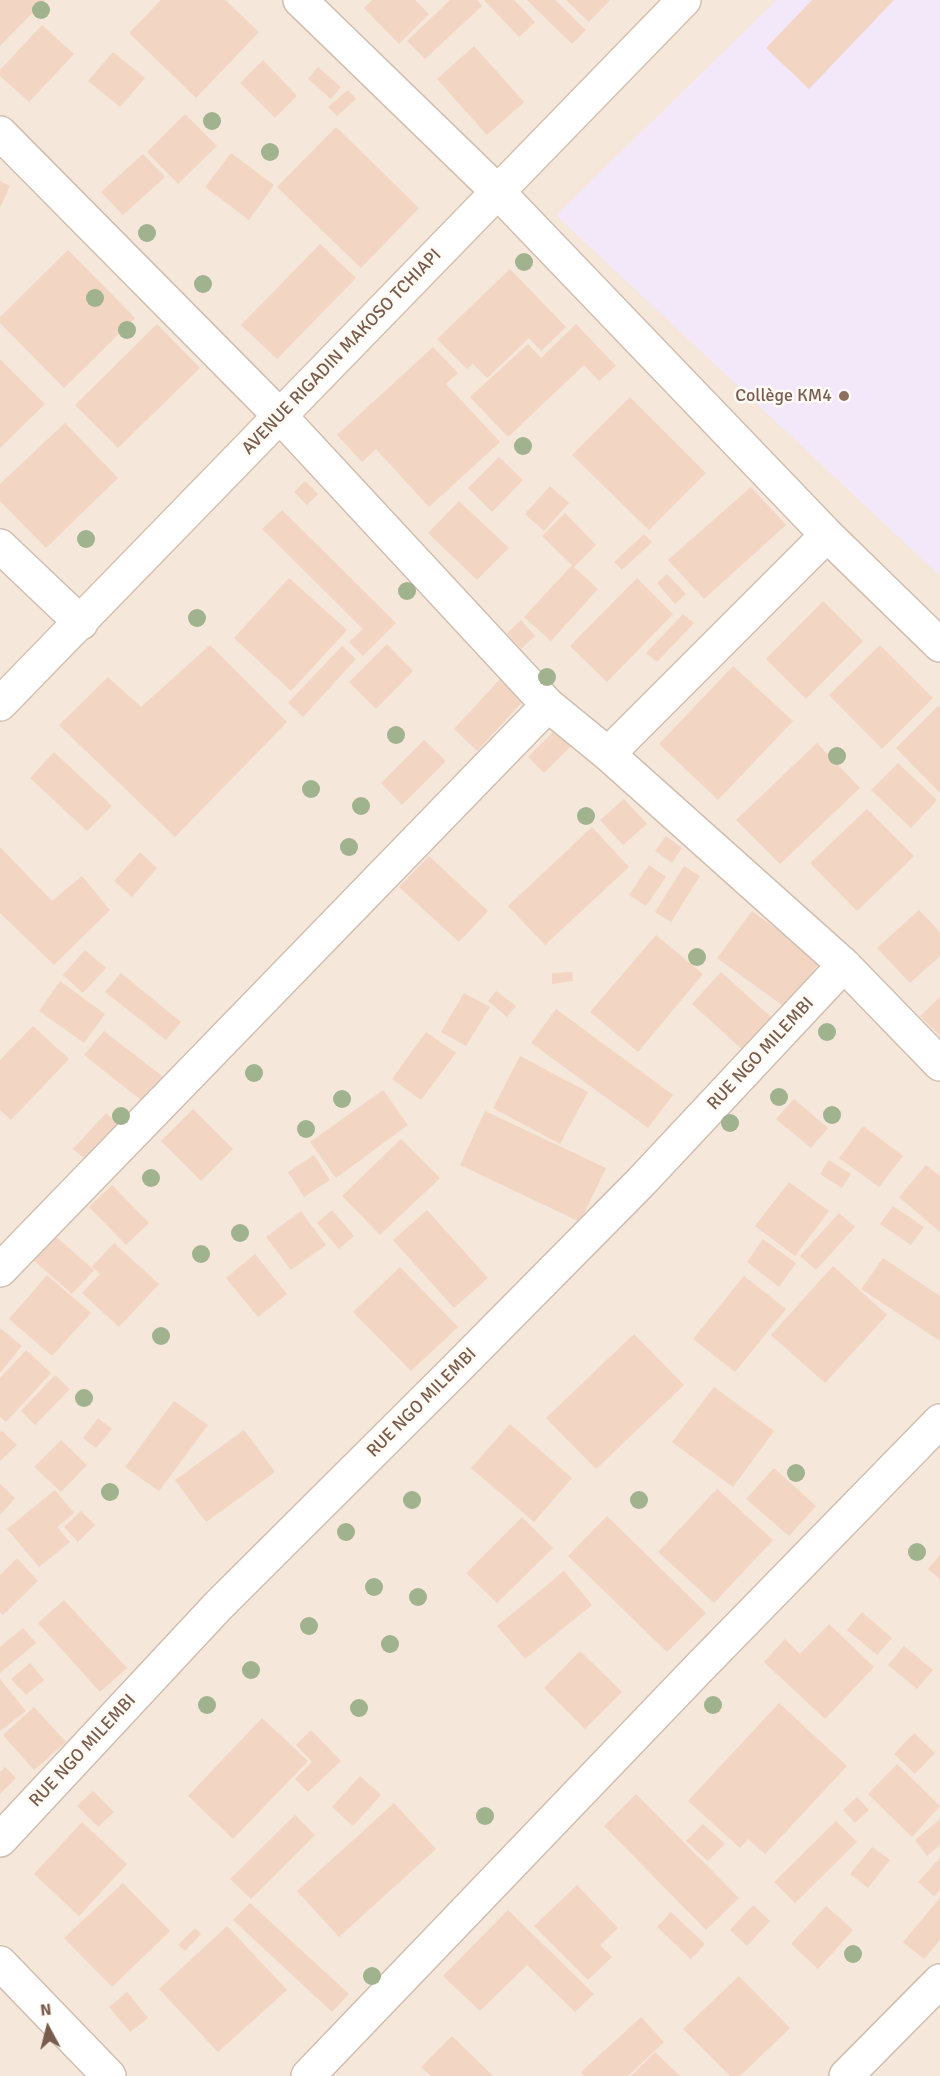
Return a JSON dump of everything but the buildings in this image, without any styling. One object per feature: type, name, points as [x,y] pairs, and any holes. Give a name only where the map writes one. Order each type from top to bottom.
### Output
[{"type":"street","points":[[300,0],[498,192],[827,535],[940,645]]},
{"type":"street","name":"AVENUE RIGADIN MAKOSO TCHIAPI","points":[[0,704],[684,0]]},
{"type":"street","points":[[0,133],[280,416],[548,705],[608,754],[844,965],[940,1064]]},
{"type":"street","points":[[608,754],[827,535]]},
{"type":"street","points":[[0,546],[81,623]]},
{"type":"street","points":[[0,1270],[548,705]]},
{"type":"street","name":"RUE NGO MILEMBI","points":[[0,1840],[218,1606],[455,1371],[641,1182],[844,965]]},
{"type":"street","points":[[308,2076],[689,1678],[940,1421]]},
{"type":"street","points":[[0,1963],[109,2076]]},
{"type":"street","points":[[846,2076],[940,1981]]},
{"type":"shaded area","points":[[0,0],[940,0],[940,2076],[0,2076]]},
{"type":"shaded area","name":"Collège KM4","points":[[777,0],[940,0],[940,576],[556,215]]},
{"type":"place","name":"Collège KM4","points":[[844,396]]}]
